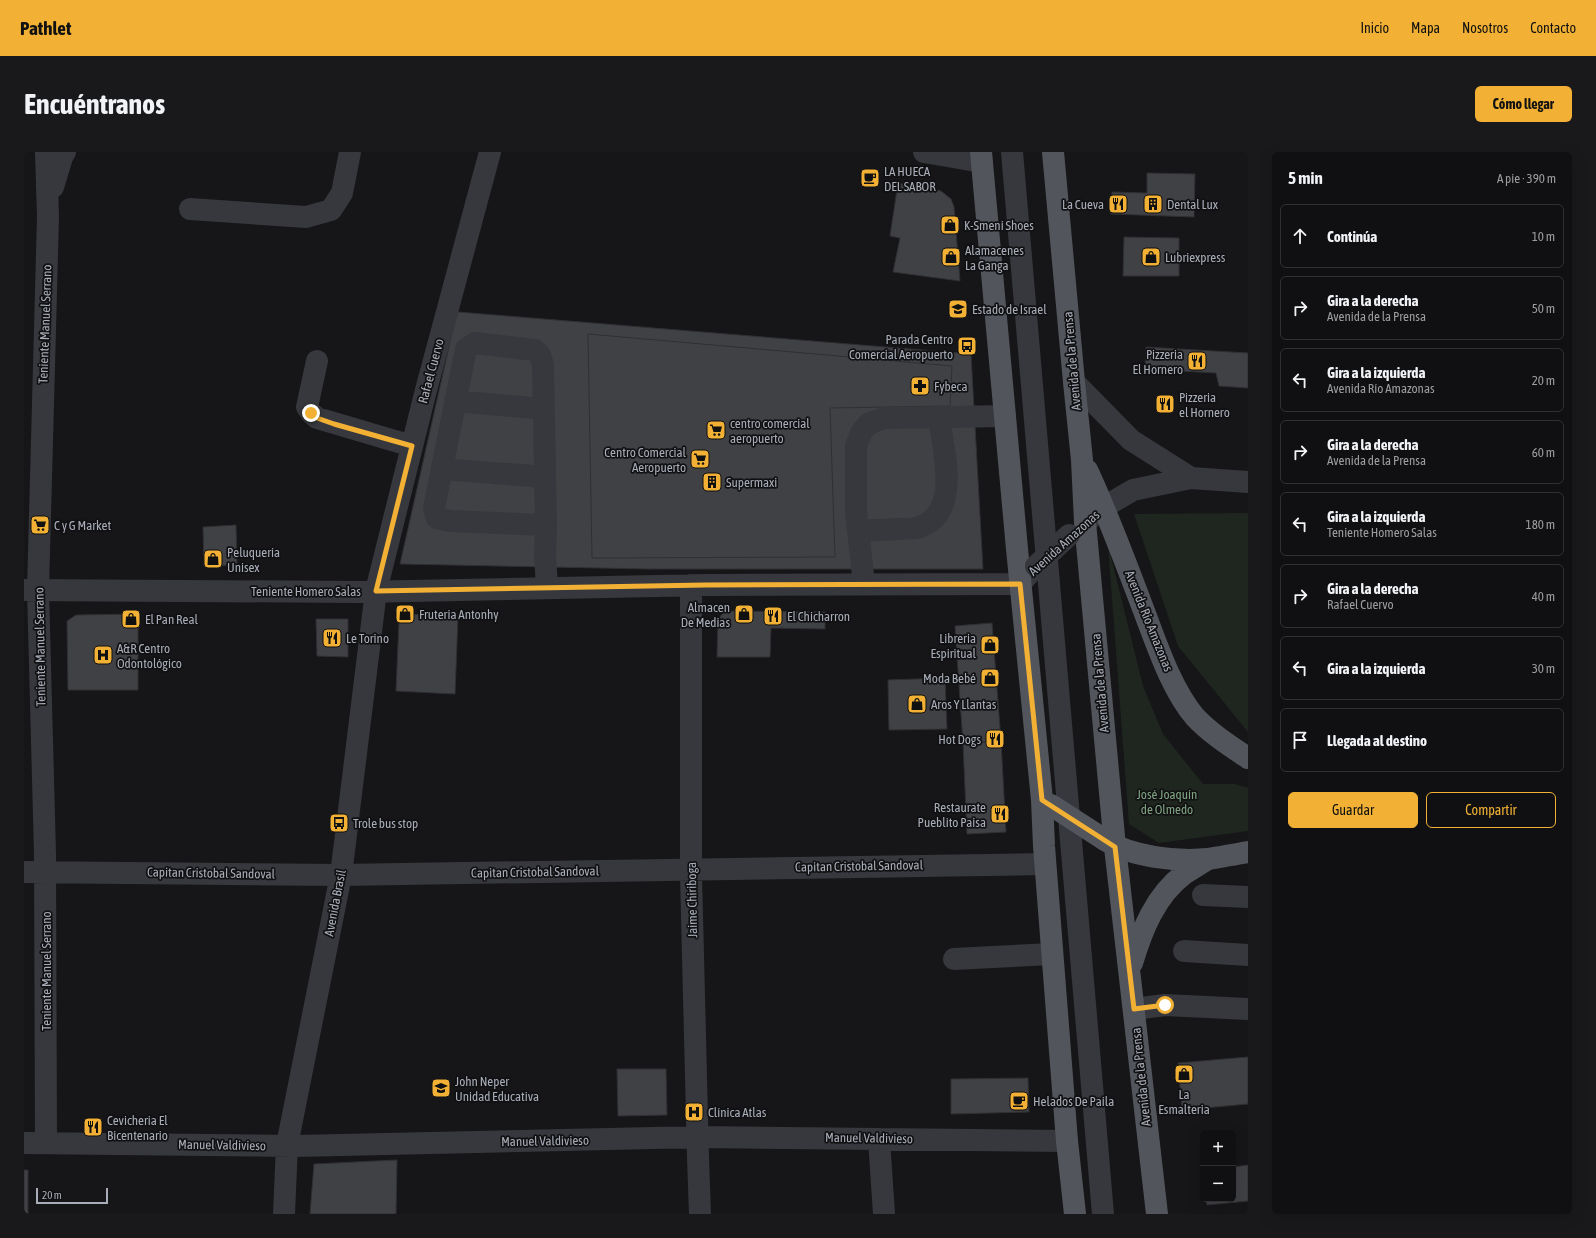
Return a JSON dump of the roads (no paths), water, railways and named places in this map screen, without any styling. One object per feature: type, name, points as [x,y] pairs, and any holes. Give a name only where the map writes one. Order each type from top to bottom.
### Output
[{"type":"main road","name":"Avenida de la Prensa","points":[[1053,152],[1082,460],[1077,528],[1110,844],[1130,970],[1156,1214]]},
{"type":"main road","points":[[982,157],[1020,584],[1046,802],[1045,864],[1067,1140],[1075,1214]]},
{"type":"main road","name":"Avenida Río Amazonas","points":[[1082,460],[1104,507],[1158,648],[1184,701],[1195,717],[1210,731],[1248,758]]},
{"type":"main road","points":[[1046,802],[1110,844],[1136,853],[1180,859],[1208,859],[1248,852]]},
{"type":"main road","points":[[1130,970],[1139,940],[1157,904],[1169,888],[1184,875],[1208,859]]},
{"type":"street","name":"Teniente Manuel Serrano","points":[[46,152],[48,208],[31,590],[35,872],[46,1143]]},
{"type":"street","points":[[48,208],[62,157],[65,152]]},
{"type":"street","points":[[190,209],[306,218],[331,210],[342,193],[350,152]]},
{"type":"street","name":"Rafael Cuervo","points":[[376,591],[412,446],[490,152]]},
{"type":"street","points":[[924,152],[982,157]]},
{"type":"street","points":[[1012,152],[1103,1214]]},
{"type":"street","points":[[546,525],[450,521],[437,518],[434,508],[466,349],[475,343],[535,350],[540,355],[543,365],[546,525],[545,555],[547,588]]},
{"type":"street","points":[[317,361],[307,407],[311,413],[317,418],[334,424],[412,446]]},
{"type":"street","points":[[1074,382],[1131,440],[1191,478],[1248,482]]},
{"type":"street","points":[[456,401],[544,409]]},
{"type":"street","points":[[864,584],[858,531],[856,446],[861,433],[868,424],[884,418],[1005,416]]},
{"type":"street","points":[[858,531],[916,528],[933,520],[943,507],[947,491],[946,470],[939,417]]},
{"type":"street","points":[[442,469],[545,477]]},
{"type":"street","name":"Avenida Amazonas","points":[[1020,584],[1036,566],[1077,528],[1104,507],[1133,490],[1191,478]]},
{"type":"street","name":"Teniente Homero Salas","points":[[31,590],[376,591],[691,585],[1020,584]]},
{"type":"street","name":"Jaime Chiriboga","points":[[691,585],[691,869],[700,1214]]},
{"type":"street","name":"Avenida Brasil","points":[[284,1214],[287,1145],[341,875],[376,591]]},
{"type":"street","name":"Capitan Cristobal Sandoval","points":[[35,872],[341,875],[1045,864]]},
{"type":"street","points":[[1203,895],[1248,897]]},
{"type":"street","points":[[1184,951],[1248,954]]},
{"type":"street","points":[[954,959],[1052,954]]},
{"type":"street","points":[[1134,1009],[1165,1005],[1248,1009]]},
{"type":"street","name":"Manuel Valdivieso","points":[[24,1143],[287,1145],[698,1137],[1067,1140]]},
{"type":"street","points":[[879,1139],[884,1214]]},
{"type":"place","name":"LA HUECA DEL SABOR","points":[[870,178]]},
{"type":"place","name":"La Cueva","points":[[1118,204]]},
{"type":"place","name":"Dental Lux","points":[[1153,204]]},
{"type":"place","name":"K-Smeni Shoes","points":[[950,225]]},
{"type":"place","name":"Alamacenes La Ganga","points":[[951,257]]},
{"type":"place","name":"Lubriexpress","points":[[1151,257]]},
{"type":"place","name":"Estado de Israel","points":[[958,309]]},
{"type":"place","name":"Parada Centro Comercial Aeropuerto","points":[[967,346]]},
{"type":"place","name":"Pizzeria El Hornero","points":[[1197,361]]},
{"type":"place","name":"Fybeca","points":[[920,386]]},
{"type":"place","name":"Pizzeria el Hornero","points":[[1165,404]]},
{"type":"place","name":"centro comercial aeropuerto","points":[[716,430]]},
{"type":"place","name":"Centro Comercial Aeropuerto","points":[[700,459]]},
{"type":"place","name":"Supermaxi","points":[[712,482]]},
{"type":"place","name":"C y G Market","points":[[40,525]]},
{"type":"place","name":"Peluquería Unisex","points":[[213,559]]},
{"type":"place","name":"Fruteria Antonhy","points":[[405,614]]},
{"type":"place","name":"Almacen De Medias","points":[[744,614]]},
{"type":"place","name":"El Chicharron","points":[[773,616]]},
{"type":"place","name":"El Pan Real","points":[[131,619]]},
{"type":"place","name":"Le Torino","points":[[332,638]]},
{"type":"place","name":"Libreria Espiritual","points":[[990,645]]},
{"type":"place","name":"A&R Centro Odontológico","points":[[103,655]]},
{"type":"place","name":"Moda Bebé","points":[[990,678]]},
{"type":"place","name":"Aros Y Llantas","points":[[917,704]]},
{"type":"place","name":"Hot Dogs","points":[[995,739]]},
{"type":"place","name":"Restaurate Pueblito Paisa","points":[[1000,814]]},
{"type":"place","name":"Trole bus stop","points":[[339,823]]},
{"type":"place","name":"La Esmalteria","points":[[1184,1074]]},
{"type":"place","name":"John Neper Unidad Educativa","points":[[441,1088]]},
{"type":"place","name":"Helados De Paila","points":[[1019,1101]]},
{"type":"place","name":"Clínica Atlas","points":[[694,1112]]},
{"type":"place","name":"Cevicheria El Bicentenario","points":[[93,1127]]},
{"type":"park label","name":"José Joaquín de Olmedo","points":[[1167,802]]}]
